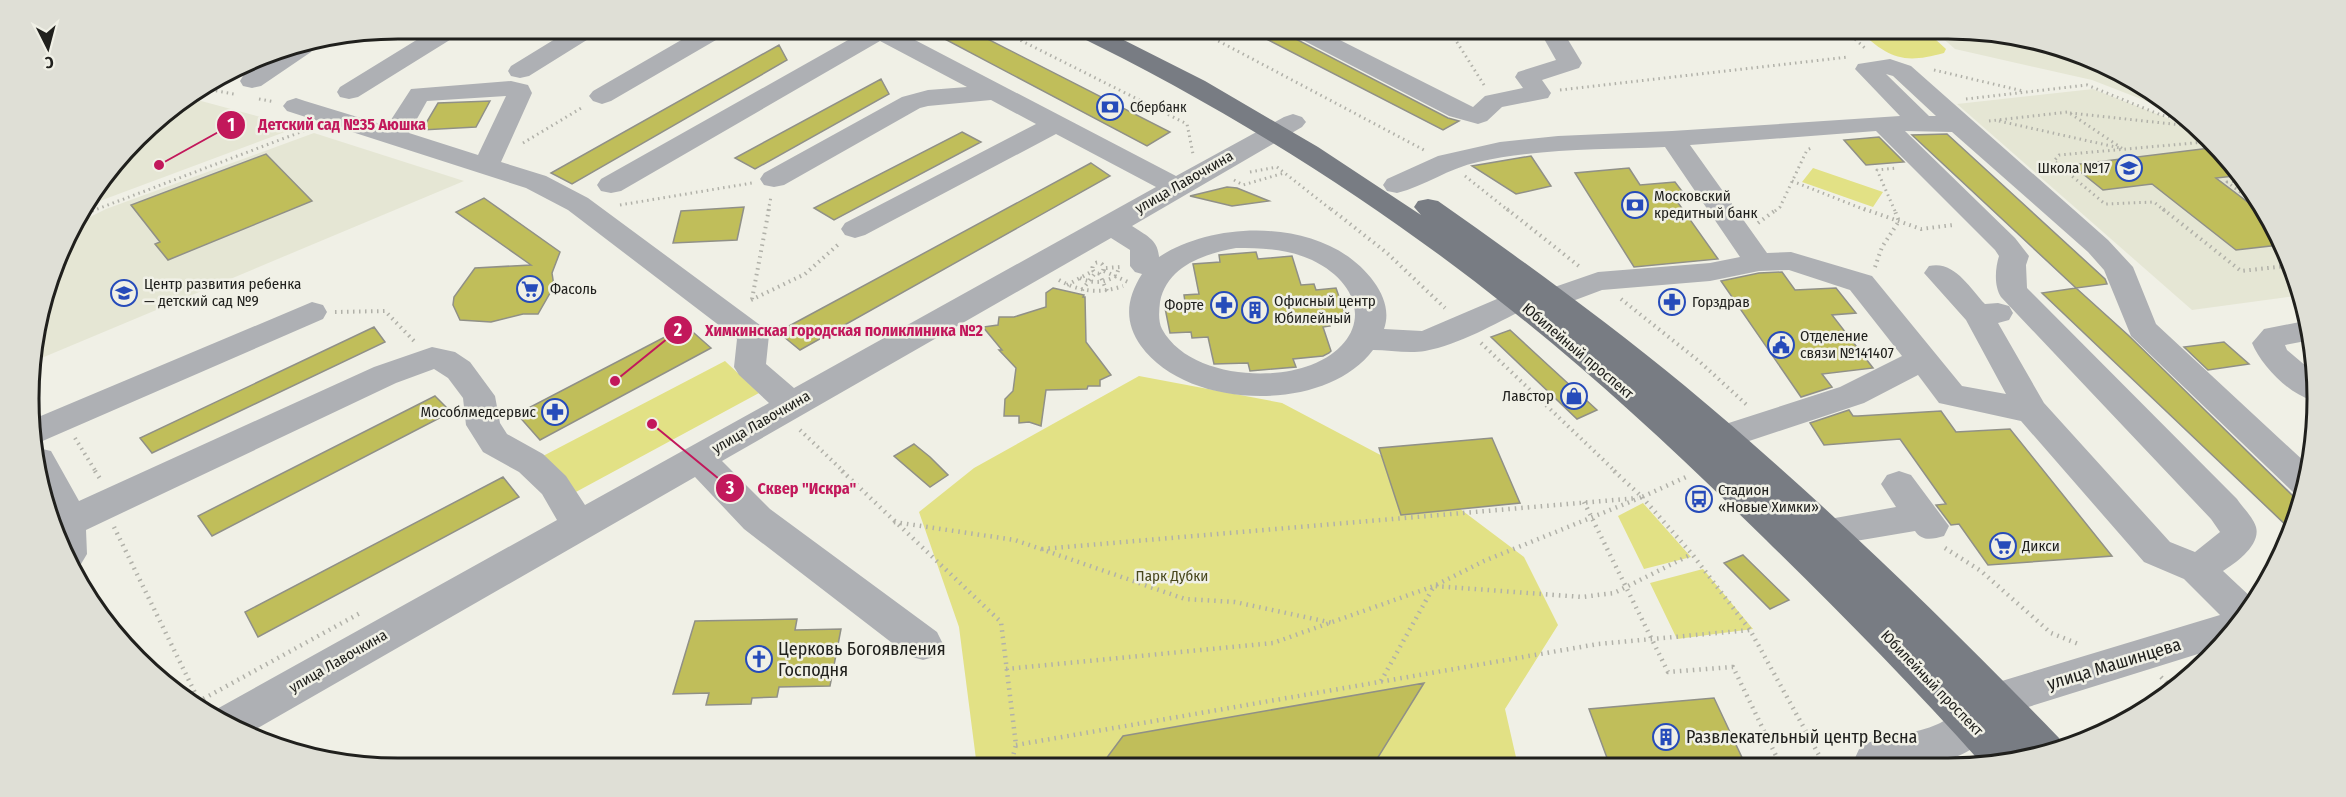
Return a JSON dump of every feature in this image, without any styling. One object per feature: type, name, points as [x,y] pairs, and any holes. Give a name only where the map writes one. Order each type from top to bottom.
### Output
[{"type":"main road","name":"Юбилейный проспект","points":[[1102,39],[1284,127],[1397,185],[1554,298],[1644,370],[1722,438],[1901,603],[1985,711],[2003,753]]},
{"type":"main road","name":"Юбилейный проспект","points":[[1141,39],[1176,56],[1284,127],[1518,300],[1681,438],[1813,562],[1985,711],[2038,747]]},
{"type":"street","points":[[350,92],[435,39]]},
{"type":"street","points":[[520,72],[572,39]]},
{"type":"street","points":[[602,96],[701,39]]},
{"type":"street","points":[[611,185],[861,39]]},
{"type":"street","points":[[893,39],[1176,187]]},
{"type":"street","points":[[1318,39],[1458,111],[1478,116],[1494,101],[1539,93],[1527,77],[1570,63],[1556,39]]},
{"type":"street","points":[[252,81],[290,56]]},
{"type":"street","points":[[1923,124],[1867,69],[1890,66],[1902,70],[1961,112],[2118,267],[2142,330],[2298,477]]},
{"type":"street","points":[[394,137],[420,94],[511,88],[519,90],[520,93],[486,166]]},
{"type":"street","points":[[774,179],[911,102],[928,98],[995,92]]},
{"type":"street","points":[[296,106],[536,182],[587,211],[753,335],[750,367],[793,415]]},
{"type":"street","points":[[1397,185],[1448,162],[1492,152],[1882,123],[1923,124],[1961,112]]},
{"type":"street","points":[[1882,123],[2005,244],[2014,256],[2011,265],[2012,290],[2224,509],[2238,528],[2238,537],[2218,556],[2197,569]]},
{"type":"street","points":[[855,229],[1056,124]]},
{"type":"street","name":"улица Лавочкина","points":[[236,719],[697,458],[793,415],[922,344],[1110,224],[1284,127]]},
{"type":"street","points":[[1672,139],[1759,262]]},
{"type":"street","points":[[1110,224],[1144,247],[1137,273],[1146,292],[1143,315],[1149,333],[1170,358],[1199,374],[1240,385],[1271,386],[1306,380],[1347,361],[1366,339],[1371,321],[1368,296],[1356,278],[1338,263],[1313,250],[1287,242],[1236,239],[1211,243],[1137,273]]},
{"type":"street","points":[[1554,298],[1598,282],[1710,272],[1759,262],[1791,261],[1861,283],[1952,395],[2032,411]]},
{"type":"street","points":[[1939,273],[1978,315],[2032,411],[2157,552],[2197,569],[2238,609]]},
{"type":"street","points":[[1366,339],[1423,341],[1451,332],[1518,300]]},
{"type":"street","points":[[1978,315],[2030,309]]},
{"type":"street","points":[[51,425],[312,312]]},
{"type":"street","points":[[2301,333],[2275,336],[2268,343],[2273,356],[2306,384]]},
{"type":"street","points":[[68,538],[106,504],[385,375],[432,358],[444,360],[459,370],[479,396],[483,425],[495,443],[531,463],[554,485],[579,525]]},
{"type":"street","points":[[1722,438],[1852,395],[1923,359]]},
{"type":"street","points":[[697,458],[757,519],[923,644]]},
{"type":"street","points":[[48,476],[67,513],[68,538]]},
{"type":"street","points":[[1899,484],[1932,529]]},
{"type":"street","points":[[1826,532],[1932,529]]},
{"type":"street","name":"улица Машинцева","points":[[1876,758],[1949,740],[1985,711],[2141,656],[2222,631]]},
{"type":"path","points":[[1455,39],[1494,101]]},
{"type":"path","points":[[1855,39],[1872,55]]},
{"type":"path","points":[[1539,93],[1598,84],[1850,57]]},
{"type":"path","points":[[1928,68],[2027,92]]},
{"type":"path","points":[[1961,112],[2027,92],[2086,85],[2100,88],[2150,110],[2169,115]]},
{"type":"path","points":[[486,166],[602,96]]},
{"type":"path","points":[[1961,112],[2124,149]]},
{"type":"path","points":[[1994,120],[2068,112],[2181,125]]},
{"type":"path","points":[[2068,112],[2124,149]]},
{"type":"path","points":[[93,211],[338,118]]},
{"type":"path","points":[[2199,142],[2060,154],[2054,161],[2105,204],[2154,202],[2241,271],[2282,266]]},
{"type":"path","points":[[1739,236],[1780,207],[1807,150],[1816,146]]},
{"type":"path","points":[[1899,221],[1877,170],[1925,165]]},
{"type":"path","points":[[1227,177],[1243,184],[1284,173]]},
{"type":"path","points":[[587,211],[774,179],[752,299]]},
{"type":"path","points":[[1792,181],[1907,226],[1921,229],[1983,222]]},
{"type":"path","points":[[2234,181],[2227,182],[2242,194]]},
{"type":"path","points":[[1861,283],[1873,272],[1882,247],[1899,221]]},
{"type":"path","points":[[724,313],[805,274],[855,229]]},
{"type":"path","points":[[1067,285],[1098,272],[1116,276],[1137,273]]},
{"type":"path","points":[[1098,272],[1107,291]]},
{"type":"path","points":[[1082,290],[1098,272]]},
{"type":"path","points":[[1080,278],[1088,282],[1103,282],[1116,276],[1137,273]]},
{"type":"path","points":[[1051,275],[1067,285],[1082,290],[1107,291],[1137,273]]},
{"type":"path","points":[[312,312],[385,311],[432,358]]},
{"type":"path","points":[[793,415],[894,522],[1001,622],[1016,745],[1012,758]]},
{"type":"path","points":[[51,425],[105,488],[107,513],[196,695]]},
{"type":"path","points":[[1042,549],[1642,497]]},
{"type":"path","points":[[1006,669],[1273,643],[1333,624],[1434,586],[1484,561],[1642,497]]},
{"type":"path","points":[[1642,497],[1692,554],[1750,630],[1820,758]]},
{"type":"path","points":[[1584,502],[1668,672],[1732,667],[1777,758]]},
{"type":"path","points":[[894,522],[1015,540],[1185,599],[1235,602],[1333,624]]},
{"type":"path","points":[[1932,529],[2051,633],[2091,649]]},
{"type":"path","points":[[1434,586],[1582,597],[1614,593],[1692,554]]},
{"type":"path","points":[[1381,682],[1434,586]]},
{"type":"path","points":[[1016,745],[1598,644],[1750,630]]},
{"type":"path","points":[[2141,656],[2167,683]]},
{"type":"shaded area","points":[[1944,39],[1994,42],[2041,51],[2107,76],[2151,103],[2092,80],[1955,49]]},
{"type":"shaded area","name":"Школа №17","points":[[2093,89],[2176,121],[2218,161],[2246,199],[2270,239],[2292,296],[2192,310],[1957,104]]},
{"type":"shaded area","points":[[199,100],[298,127],[98,202],[128,161],[144,144],[161,128]]},
{"type":"shaded area","name":"Центр развития ребенка — детский сад №9","points":[[314,133],[464,181],[41,358],[51,305],[66,261],[87,218],[106,209]]},
{"type":"green space","points":[[1869,39],[1935,39],[1946,49],[1944,53],[1929,57],[1906,58],[1896,56]]},
{"type":"green space","points":[[1813,168],[1883,192],[1873,207],[1802,182]]},
{"type":"green space","points":[[725,361],[759,393],[574,493],[543,456]]},
{"type":"green space","name":"Парк Дубки","points":[[1139,376],[1282,403],[1407,469],[1524,557],[1558,625],[1505,709],[1516,758],[976,758],[959,627],[919,512],[974,468]]},
{"type":"green space","points":[[1643,503],[1691,557],[1644,569],[1618,516]]},
{"type":"green space","points":[[1703,569],[1753,629],[1677,639],[1650,583]]},
{"type":"building","points":[[945,39],[988,39],[1170,132],[1147,146]]},
{"type":"building","points":[[1266,39],[1296,39],[1448,118],[1459,121],[1443,130]]},
{"type":"building","points":[[779,45],[787,60],[572,184],[551,173]]},
{"type":"building","points":[[881,79],[889,94],[755,169],[735,158]]},
{"type":"building","points":[[490,101],[476,127],[422,130],[438,103]]},
{"type":"building","points":[[962,132],[981,142],[834,220],[814,208]]},
{"type":"building","points":[[1947,134],[2105,279],[2107,284],[2076,288],[1912,135]]},
{"type":"building","points":[[1879,137],[1904,162],[1866,165],[1844,140]]},
{"type":"building","points":[[2206,148],[2230,177],[2216,178],[2248,203],[2273,246],[2236,250],[2152,184],[2103,190],[2072,165]]},
{"type":"building","points":[[266,154],[312,201],[168,260],[155,244],[160,242],[131,205]]},
{"type":"building","points":[[1531,156],[1551,186],[1516,194],[1472,166]]},
{"type":"building","points":[[1091,163],[1110,176],[800,350],[778,332]]},
{"type":"building","points":[[1629,168],[1640,185],[1675,182],[1688,199],[1676,200],[1718,259],[1634,267],[1575,173]]},
{"type":"building","points":[[1227,187],[1237,188],[1269,201],[1232,206],[1190,196]]},
{"type":"building","points":[[484,198],[560,252],[552,273],[554,286],[538,314],[523,314],[491,322],[460,320],[453,305],[454,297],[475,268],[531,265],[456,212]]},
{"type":"building","points":[[744,207],[737,240],[673,243],[681,211]]},
{"type":"building","name":"Офисный центр Юбилейный","points":[[1256,252],[1258,259],[1292,256],[1301,285],[1314,284],[1316,290],[1336,288],[1346,317],[1327,318],[1330,326],[1323,327],[1331,351],[1329,353],[1323,356],[1293,359],[1296,367],[1250,371],[1248,363],[1214,364],[1208,337],[1192,338],[1191,332],[1170,333],[1164,303],[1185,302],[1184,295],[1199,294],[1193,264],[1220,262],[1219,255]]},
{"type":"building","points":[[1782,272],[1795,290],[1836,288],[1856,313],[1832,315],[1873,368],[1822,374],[1832,387],[1801,397],[1721,281],[1759,273]]},
{"type":"building","points":[[1053,288],[1084,295],[1086,342],[1111,375],[1100,380],[1100,386],[1088,386],[1087,389],[1046,390],[1041,426],[1029,422],[1019,423],[1019,416],[1004,416],[1005,399],[1013,391],[1016,368],[999,350],[1002,350],[983,327],[998,325],[999,317],[1014,317],[1046,307],[1046,293]]},
{"type":"building","points":[[2076,288],[2128,335],[2294,496],[2284,524],[2042,293]]},
{"type":"building","points":[[686,326],[711,348],[540,440],[517,414]]},
{"type":"building","points":[[374,327],[385,342],[152,453],[140,438]]},
{"type":"building","points":[[1510,330],[1597,410],[1577,419],[1491,337]]},
{"type":"building","points":[[2224,342],[2249,364],[2208,370],[2184,347]]},
{"type":"building","points":[[435,396],[451,412],[212,536],[198,516]]},
{"type":"building","points":[[1849,410],[1853,416],[1941,411],[1956,432],[2010,429],[2112,556],[1988,565],[1959,524],[1951,525],[1936,505],[1946,504],[1900,439],[1824,445],[1810,423]]},
{"type":"building","points":[[1492,438],[1520,503],[1401,515],[1379,448]]},
{"type":"building","points":[[914,444],[948,475],[930,487],[894,456]]},
{"type":"building","points":[[503,477],[519,497],[258,637],[245,612]]},
{"type":"building","points":[[1743,555],[1789,600],[1770,609],[1724,563]]},
{"type":"building","name":"Церковь Богоявления Господня","points":[[797,619],[795,630],[841,629],[830,686],[779,687],[777,697],[752,698],[751,704],[706,705],[709,693],[673,694],[695,621]]},
{"type":"building","points":[[1424,683],[1378,758],[1107,758],[1123,736]]},
{"type":"building","name":"Развлекательный центр Весна","points":[[1714,698],[1742,758],[1607,758],[1589,709]]},
{"type":"place","name":"Сбербанк","points":[[1110,107]]},
{"type":"place","name":"Детский сад №35 Аюшка","points":[[159,165]]},
{"type":"place","name":"Школа №17","points":[[2129,168]]},
{"type":"place","name":"Московский кредитный банк","points":[[1635,205]]},
{"type":"place","name":"Фасоль","points":[[530,289]]},
{"type":"place","name":"Центр развития ребенка — детский сад №9","points":[[124,293]]},
{"type":"place","name":"Горздрав","points":[[1672,302]]},
{"type":"place","name":"Форте","points":[[1224,305]]},
{"type":"place","name":"Офисный центр Юбилейный","points":[[1255,310]]},
{"type":"place","name":"Отделение связи №141407","points":[[1781,345]]},
{"type":"place","name":"Химкинская городская поликлиника №2","points":[[615,381]]},
{"type":"place","name":"Лавстор","points":[[1574,396]]},
{"type":"place","name":"Мособлмедсервис","points":[[555,412]]},
{"type":"place","name":"Сквер \"Искра\"","points":[[652,424]]},
{"type":"place","name":"Стадион «Новые Химки»","points":[[1699,499]]},
{"type":"place","name":"Дикси","points":[[2003,546]]},
{"type":"place","name":"Церковь Богоявления Господня","points":[[759,659]]},
{"type":"place","name":"Развлекательный центр Весна","points":[[1666,737]]}]
